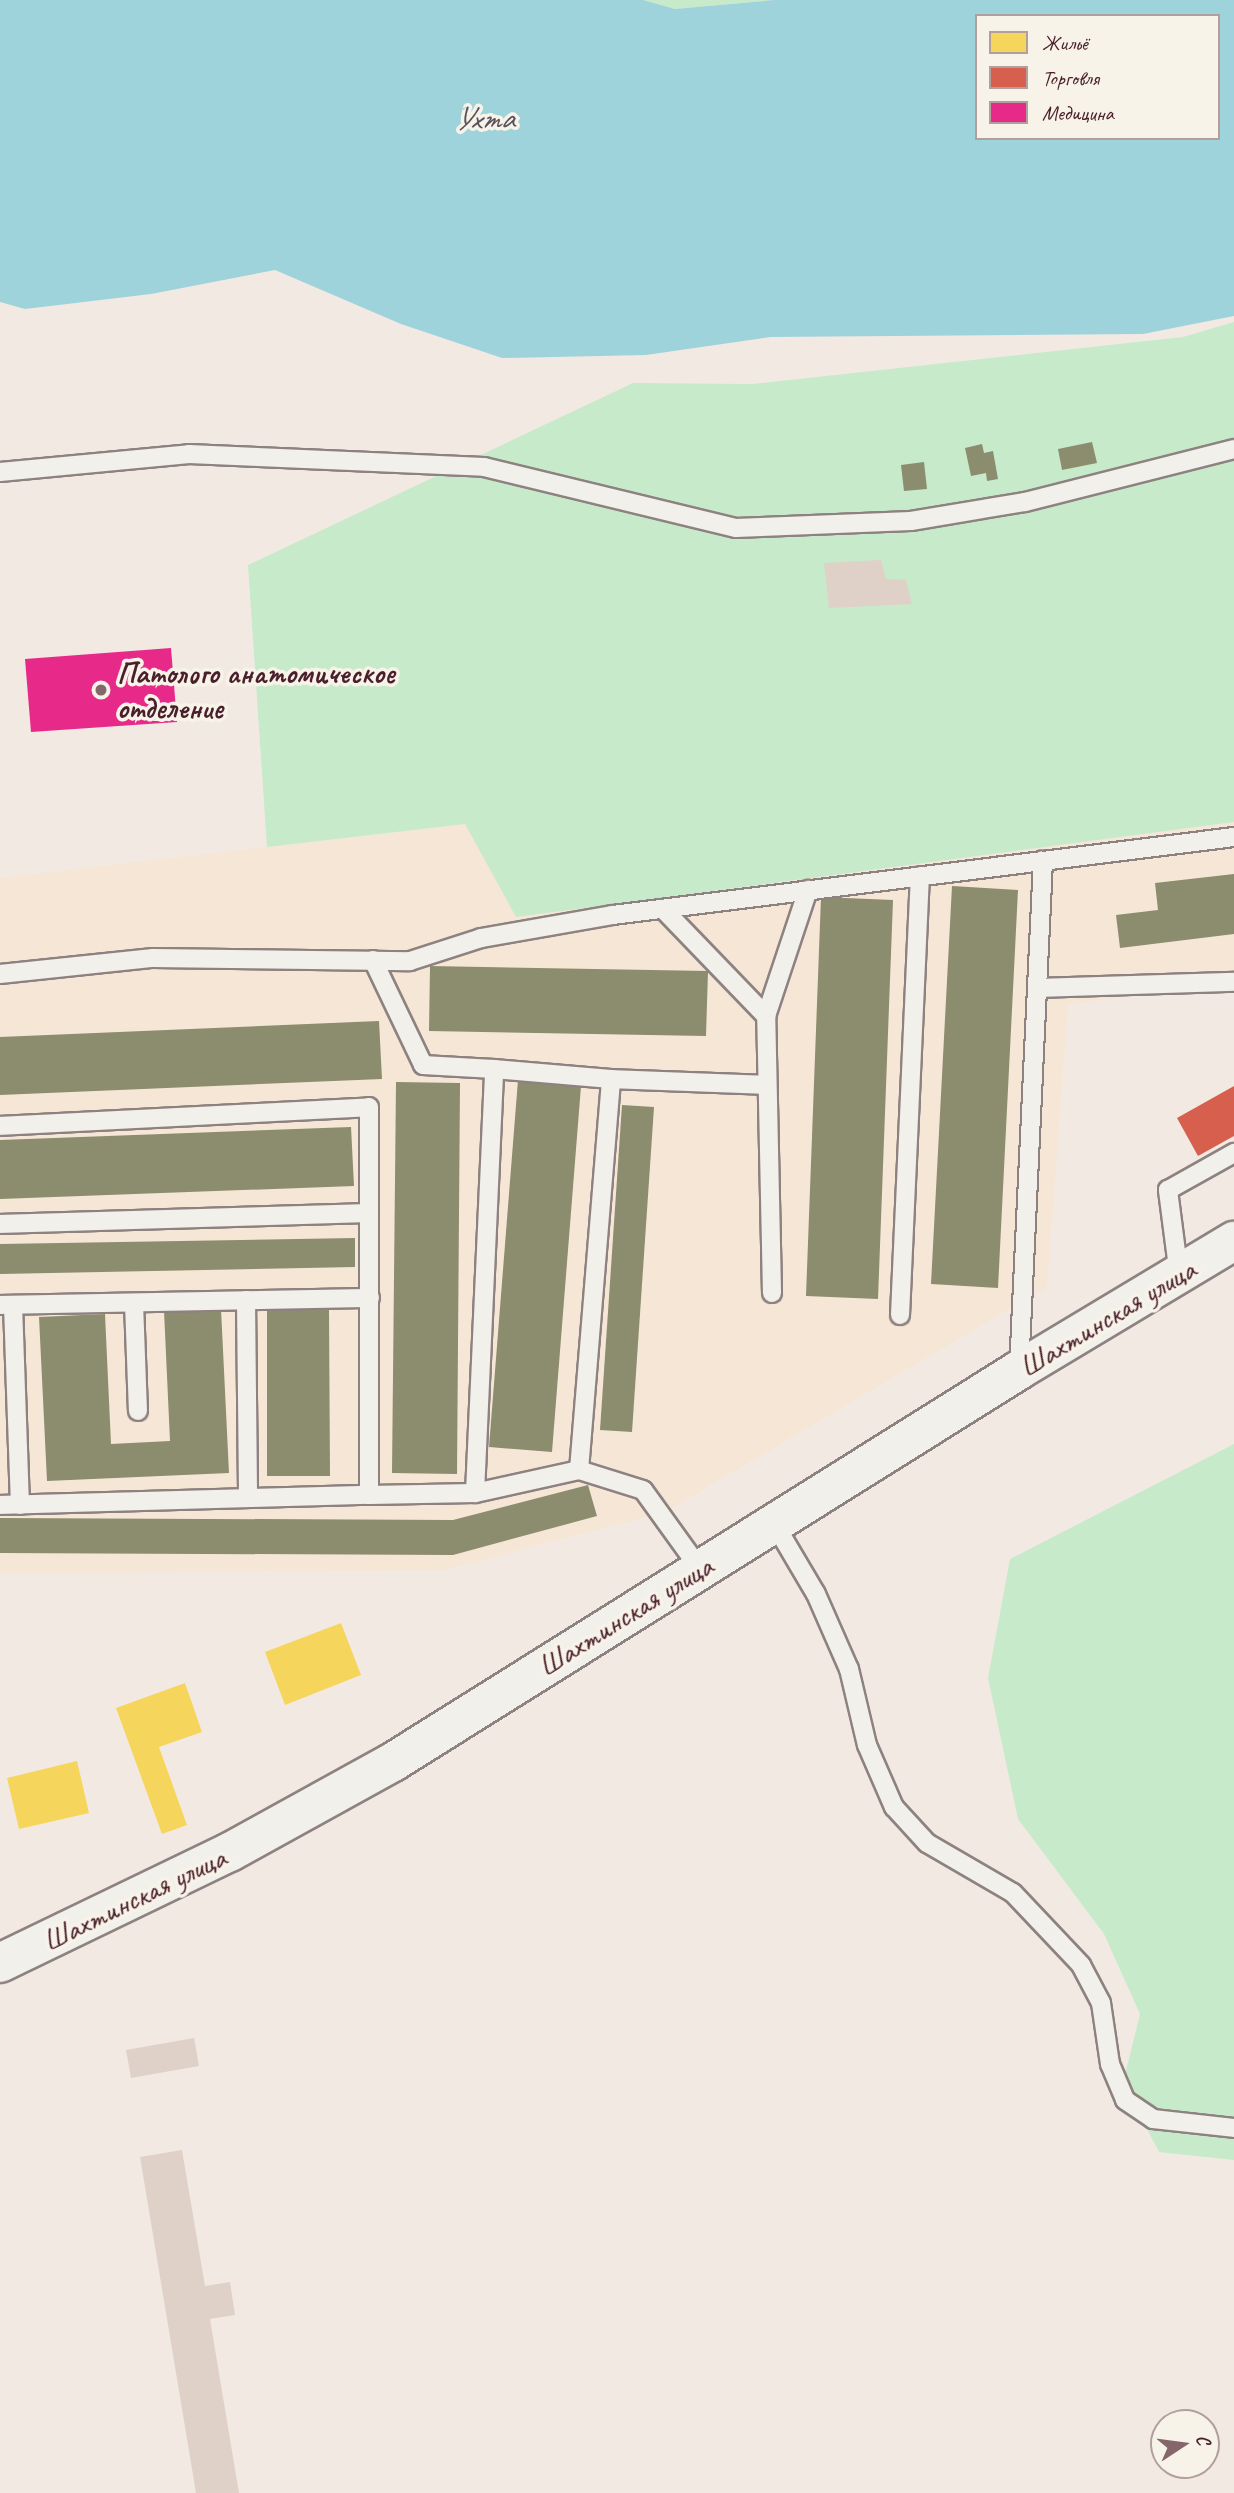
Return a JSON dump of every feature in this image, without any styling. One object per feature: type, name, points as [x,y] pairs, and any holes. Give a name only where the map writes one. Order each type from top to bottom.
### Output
[{"type":"street","name":"Шахтинская улица","points":[[0,1964],[230,1852],[393,1762],[1019,1370],[1180,1276],[1234,1241]]},
{"type":"lane","points":[[0,472],[189,454],[484,467],[736,528],[911,521],[1025,502],[1234,449]]},
{"type":"lane","points":[[0,974],[153,958],[410,961],[481,938],[663,909],[1234,837]]},
{"type":"lane","points":[[1019,1370],[1043,861]]},
{"type":"lane","points":[[900,1315],[919,876]]},
{"type":"lane","points":[[772,1293],[766,1016],[808,890]]},
{"type":"lane","points":[[663,909],[766,1016]]},
{"type":"lane","points":[[373,960],[423,1065],[611,1079],[767,1085]]},
{"type":"lane","points":[[1038,988],[1234,982]]},
{"type":"lane","points":[[475,1493],[494,1069]]},
{"type":"lane","points":[[579,1470],[611,1079]]},
{"type":"lane","points":[[0,1126],[369,1107],[369,1495]]},
{"type":"lane","points":[[1180,1276],[1168,1190],[1234,1153]]},
{"type":"lane","points":[[0,1224],[369,1213]]},
{"type":"lane","points":[[20,1505],[7,1305],[370,1298]]},
{"type":"lane","points":[[246,1300],[247,1498]]},
{"type":"lane","points":[[134,1303],[138,1411]]},
{"type":"lane","points":[[0,1505],[475,1493],[579,1470],[643,1490],[700,1569]]},
{"type":"lane","points":[[774,1523],[816,1594],[849,1669],[867,1745],[894,1807],[927,1843],[1013,1893],[1080,1965],[1101,2003],[1111,2064],[1125,2100],[1153,2119],[1234,2128]]},
{"type":"shaded area","points":[[1234,822],[1234,979],[1068,1005],[1047,1287],[665,1512],[444,1570],[0,1573],[0,878],[465,824],[516,917]]},
{"type":"green space","points":[[643,0],[774,0],[675,9]]},
{"type":"green space","points":[[1234,322],[1234,822],[516,917],[465,824],[267,847],[248,565],[633,383],[752,384],[1183,337]]},
{"type":"green space","points":[[1234,1444],[1234,2160],[1159,2152],[1123,2083],[1140,2014],[1104,1934],[1018,1819],[988,1678],[1010,1559]]},
{"type":"water","name":"Ухта","points":[[0,0],[643,0],[675,9],[774,0],[1234,0],[1234,316],[1143,334],[771,337],[646,355],[502,358],[401,324],[275,270],[151,294],[25,309],[0,302]]},
{"type":"building: Жильё","points":[[341,1623],[361,1675],[285,1705],[265,1652]]},
{"type":"building: Жильё","points":[[185,1683],[202,1732],[159,1747],[187,1825],[162,1834],[116,1708]]},
{"type":"building: Жильё","points":[[77,1761],[89,1813],[19,1829],[7,1778]]},
{"type":"building: Торговля","points":[[1234,1086],[1234,1136],[1198,1156],[1177,1118]]},
{"type":"building: Медицина","name":"Патолого анатомическое отделение","points":[[171,648],[177,722],[31,732],[25,659]]},
{"type":"building: Промзона","points":[[1092,442],[1097,463],[1062,470],[1058,449]]},
{"type":"building: Промзона","points":[[982,444],[984,453],[993,451],[998,479],[987,481],[986,473],[971,476],[965,448]]},
{"type":"building: Промзона","points":[[924,462],[927,489],[904,491],[901,465]]},
{"type":"building: Промзона","points":[[1234,874],[1234,934],[1120,948],[1116,915],[1158,910],[1155,883]]},
{"type":"building: Промзона","points":[[952,886],[1018,890],[998,1288],[931,1284]]},
{"type":"building: Промзона","points":[[821,897],[893,900],[878,1299],[806,1296]]},
{"type":"building: Промзона","points":[[430,966],[708,971],[706,1036],[429,1031]]},
{"type":"building: Промзона","points":[[379,1021],[382,1079],[0,1095],[0,1037]]},
{"type":"building: Промзона","points":[[518,1080],[581,1086],[552,1452],[489,1447]]},
{"type":"building: Промзона","points":[[396,1082],[460,1083],[457,1474],[392,1473]]},
{"type":"building: Промзона","points":[[622,1105],[654,1107],[632,1432],[600,1430]]},
{"type":"building: Промзона","points":[[351,1127],[354,1186],[0,1199],[0,1140]]},
{"type":"building: Промзона","points":[[355,1238],[355,1267],[0,1274],[0,1244]]},
{"type":"building: Промзона","points":[[221,1309],[229,1473],[47,1481],[39,1317],[105,1314],[111,1444],[170,1441],[164,1311]]},
{"type":"building: Промзона","points":[[267,1310],[329,1310],[330,1476],[267,1476]]},
{"type":"building: Промзона","points":[[588,1485],[597,1516],[453,1555],[0,1553],[0,1518],[453,1520]]},
{"type":"building: Прочее","points":[[881,560],[886,579],[906,580],[912,604],[829,608],[824,563]]},
{"type":"building: Прочее","points":[[194,2038],[199,2066],[131,2078],[126,2050]]},
{"type":"building: Прочее","points":[[182,2150],[205,2286],[230,2282],[235,2315],[210,2319],[239,2493],[196,2493],[140,2157]]},
{"type":"place","name":"Патолого анатомическое отделение","points":[[101,690]]}]
